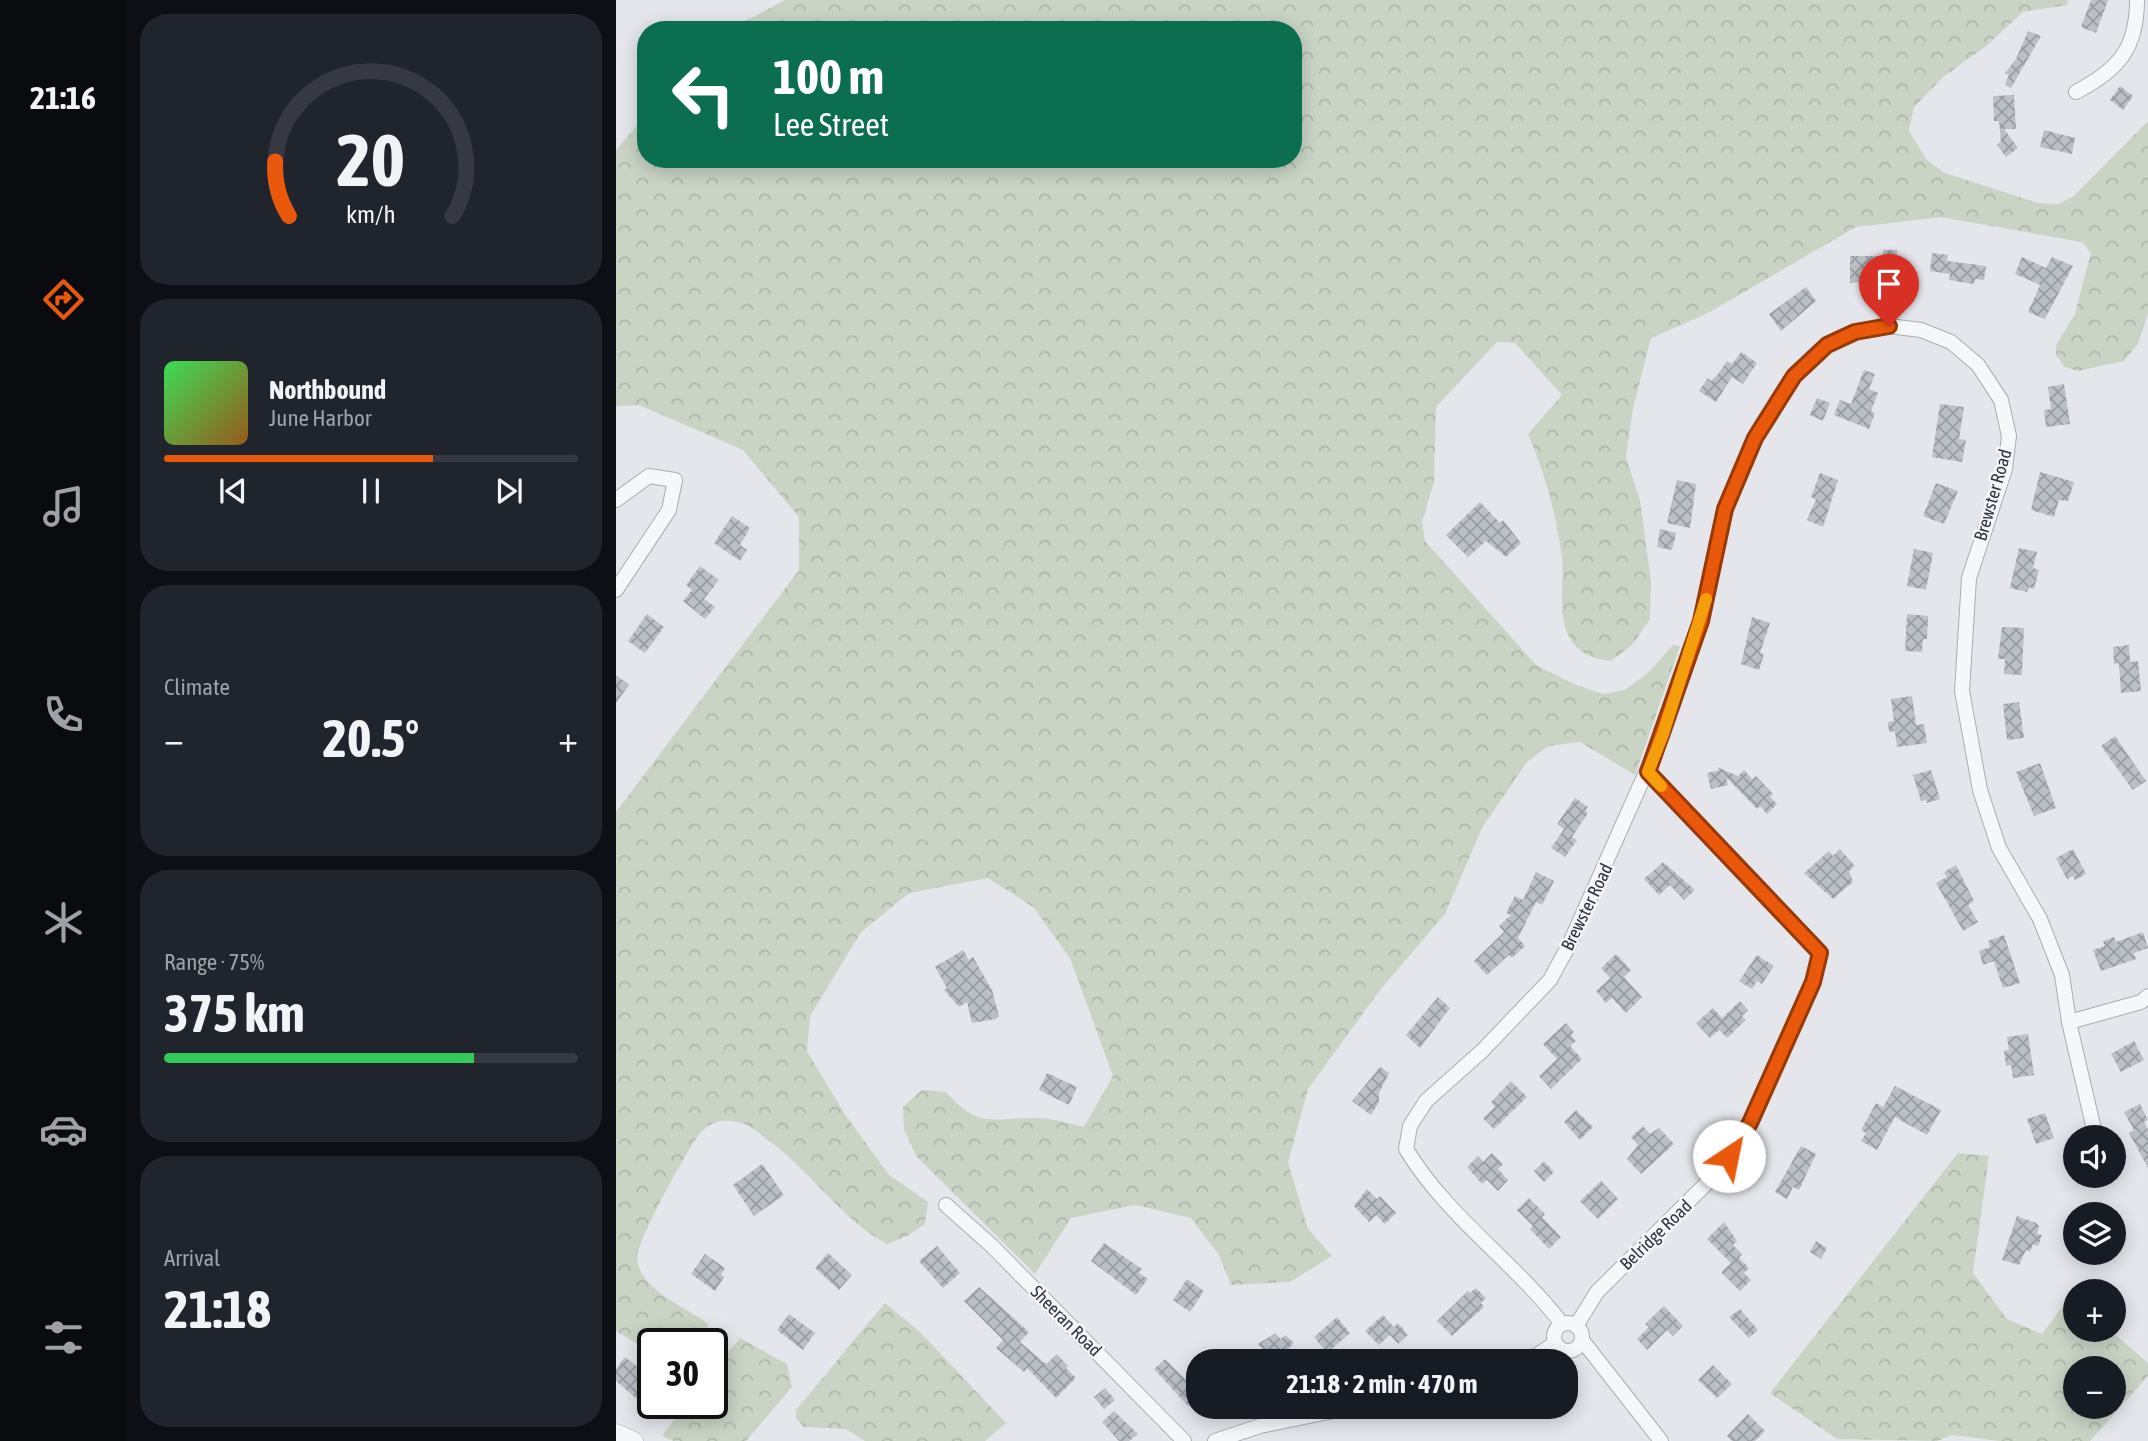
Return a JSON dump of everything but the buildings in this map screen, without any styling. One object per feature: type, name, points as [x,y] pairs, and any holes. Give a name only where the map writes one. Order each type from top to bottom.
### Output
[{"type":"street","points":[[2076,92],[2105,77],[2129,49],[2137,22],[2137,0]]},
{"type":"street","name":"Brewster Road","points":[[1661,1441],[1573,1330],[1432,1188],[1406,1149],[1410,1126],[1426,1101],[1482,1051],[1550,980],[1575,933],[1648,772],[1701,621],[1725,509],[1755,438],[1794,376],[1827,345],[1855,332],[1889,326],[1921,330],[1951,342],[1978,365],[2001,400],[2010,436],[2005,469],[1969,578],[1962,691],[1984,802],[1999,848],[2040,919],[2062,975],[2069,1022],[2093,1125]]},
{"type":"street","points":[[616,500],[649,476],[675,480],[669,510],[616,590]]},
{"type":"street","name":"Belridge Road","points":[[1555,1343],[1554,1335],[1573,1330],[1597,1292],[1718,1172],[1750,1123],[1813,982],[1820,953],[1648,772]]},
{"type":"street","points":[[2069,1022],[2141,1002],[2148,996]]},
{"type":"street","name":"Sheeran Road","points":[[946,1205],[992,1246],[1184,1441]]},
{"type":"street","points":[[1546,1349],[1555,1343],[1563,1351],[1572,1351],[1573,1330]]},
{"type":"street","points":[[1215,1441],[1260,1426],[1294,1419]]},
{"type":"street","points":[[616,1433],[634,1441]]},
{"type":"green space","points":[[785,0],[2068,0],[2067,5],[2023,12],[1985,47],[1943,77],[1914,107],[1909,131],[1927,160],[1945,173],[2038,203],[2059,204],[2074,196],[2148,121],[2148,313],[2138,344],[2124,361],[2078,371],[2065,367],[2056,355],[2056,345],[2075,314],[2091,253],[2082,242],[1941,217],[1856,227],[1708,313],[1651,338],[1633,408],[1626,457],[1640,501],[1651,581],[1650,619],[1632,645],[1611,661],[1585,654],[1567,633],[1562,613],[1562,559],[1554,511],[1528,434],[1562,395],[1515,343],[1497,342],[1436,407],[1434,482],[1422,522],[1425,541],[1536,665],[1576,685],[1603,694],[1625,690],[1650,671],[1673,645],[1680,646],[1635,775],[1580,742],[1548,746],[1526,763],[1482,828],[1445,914],[1380,990],[1308,1089],[1288,1163],[1308,1229],[1332,1256],[1290,1282],[1231,1285],[1219,1255],[1191,1218],[1135,1205],[1071,1218],[1035,1274],[917,1157],[904,1130],[903,1107],[922,1090],[946,1092],[968,1112],[986,1119],[1041,1118],[1084,1127],[1113,1076],[1070,958],[1033,907],[988,878],[909,893],[861,932],[810,1016],[807,1051],[844,1113],[889,1175],[928,1202],[925,1224],[907,1236],[887,1244],[855,1222],[784,1152],[752,1128],[745,1124],[720,1121],[702,1131],[695,1140],[654,1214],[637,1258],[646,1280],[655,1289],[709,1324],[706,1328],[637,1328],[637,1343],[616,1331],[616,812],[799,570],[799,517],[743,450],[639,405],[616,406],[616,150],[637,126],[637,168],[1302,168],[1302,21],[746,21]]},
{"type":"green space","points":[[1958,1153],[1989,1156],[1973,1273],[2007,1319],[2042,1334],[2063,1306],[2063,1342],[2124,1342],[2148,1363],[2148,1376],[2126,1401],[2126,1356],[2063,1356],[2063,1419],[2110,1419],[2090,1441],[1999,1441],[1952,1435],[1937,1441],[1837,1439],[1770,1393]]},
{"type":"green space","points":[[885,1303],[920,1332],[1006,1423],[985,1441],[865,1441],[846,1429],[804,1427],[796,1418],[796,1410]]},
{"type":"green space","points":[[740,1338],[787,1364],[792,1387],[746,1441],[674,1441],[662,1436],[675,1419],[728,1419],[728,1352]]},
{"type":"slow traffic","points":[[1661,786],[1648,772],[1701,621],[1706,599]]},
{"type":"route","points":[[1729,1156],[1750,1123],[1813,982],[1820,953],[1648,772],[1701,621],[1725,509],[1755,438],[1794,376],[1827,345],[1855,332],[1889,326]]}]
